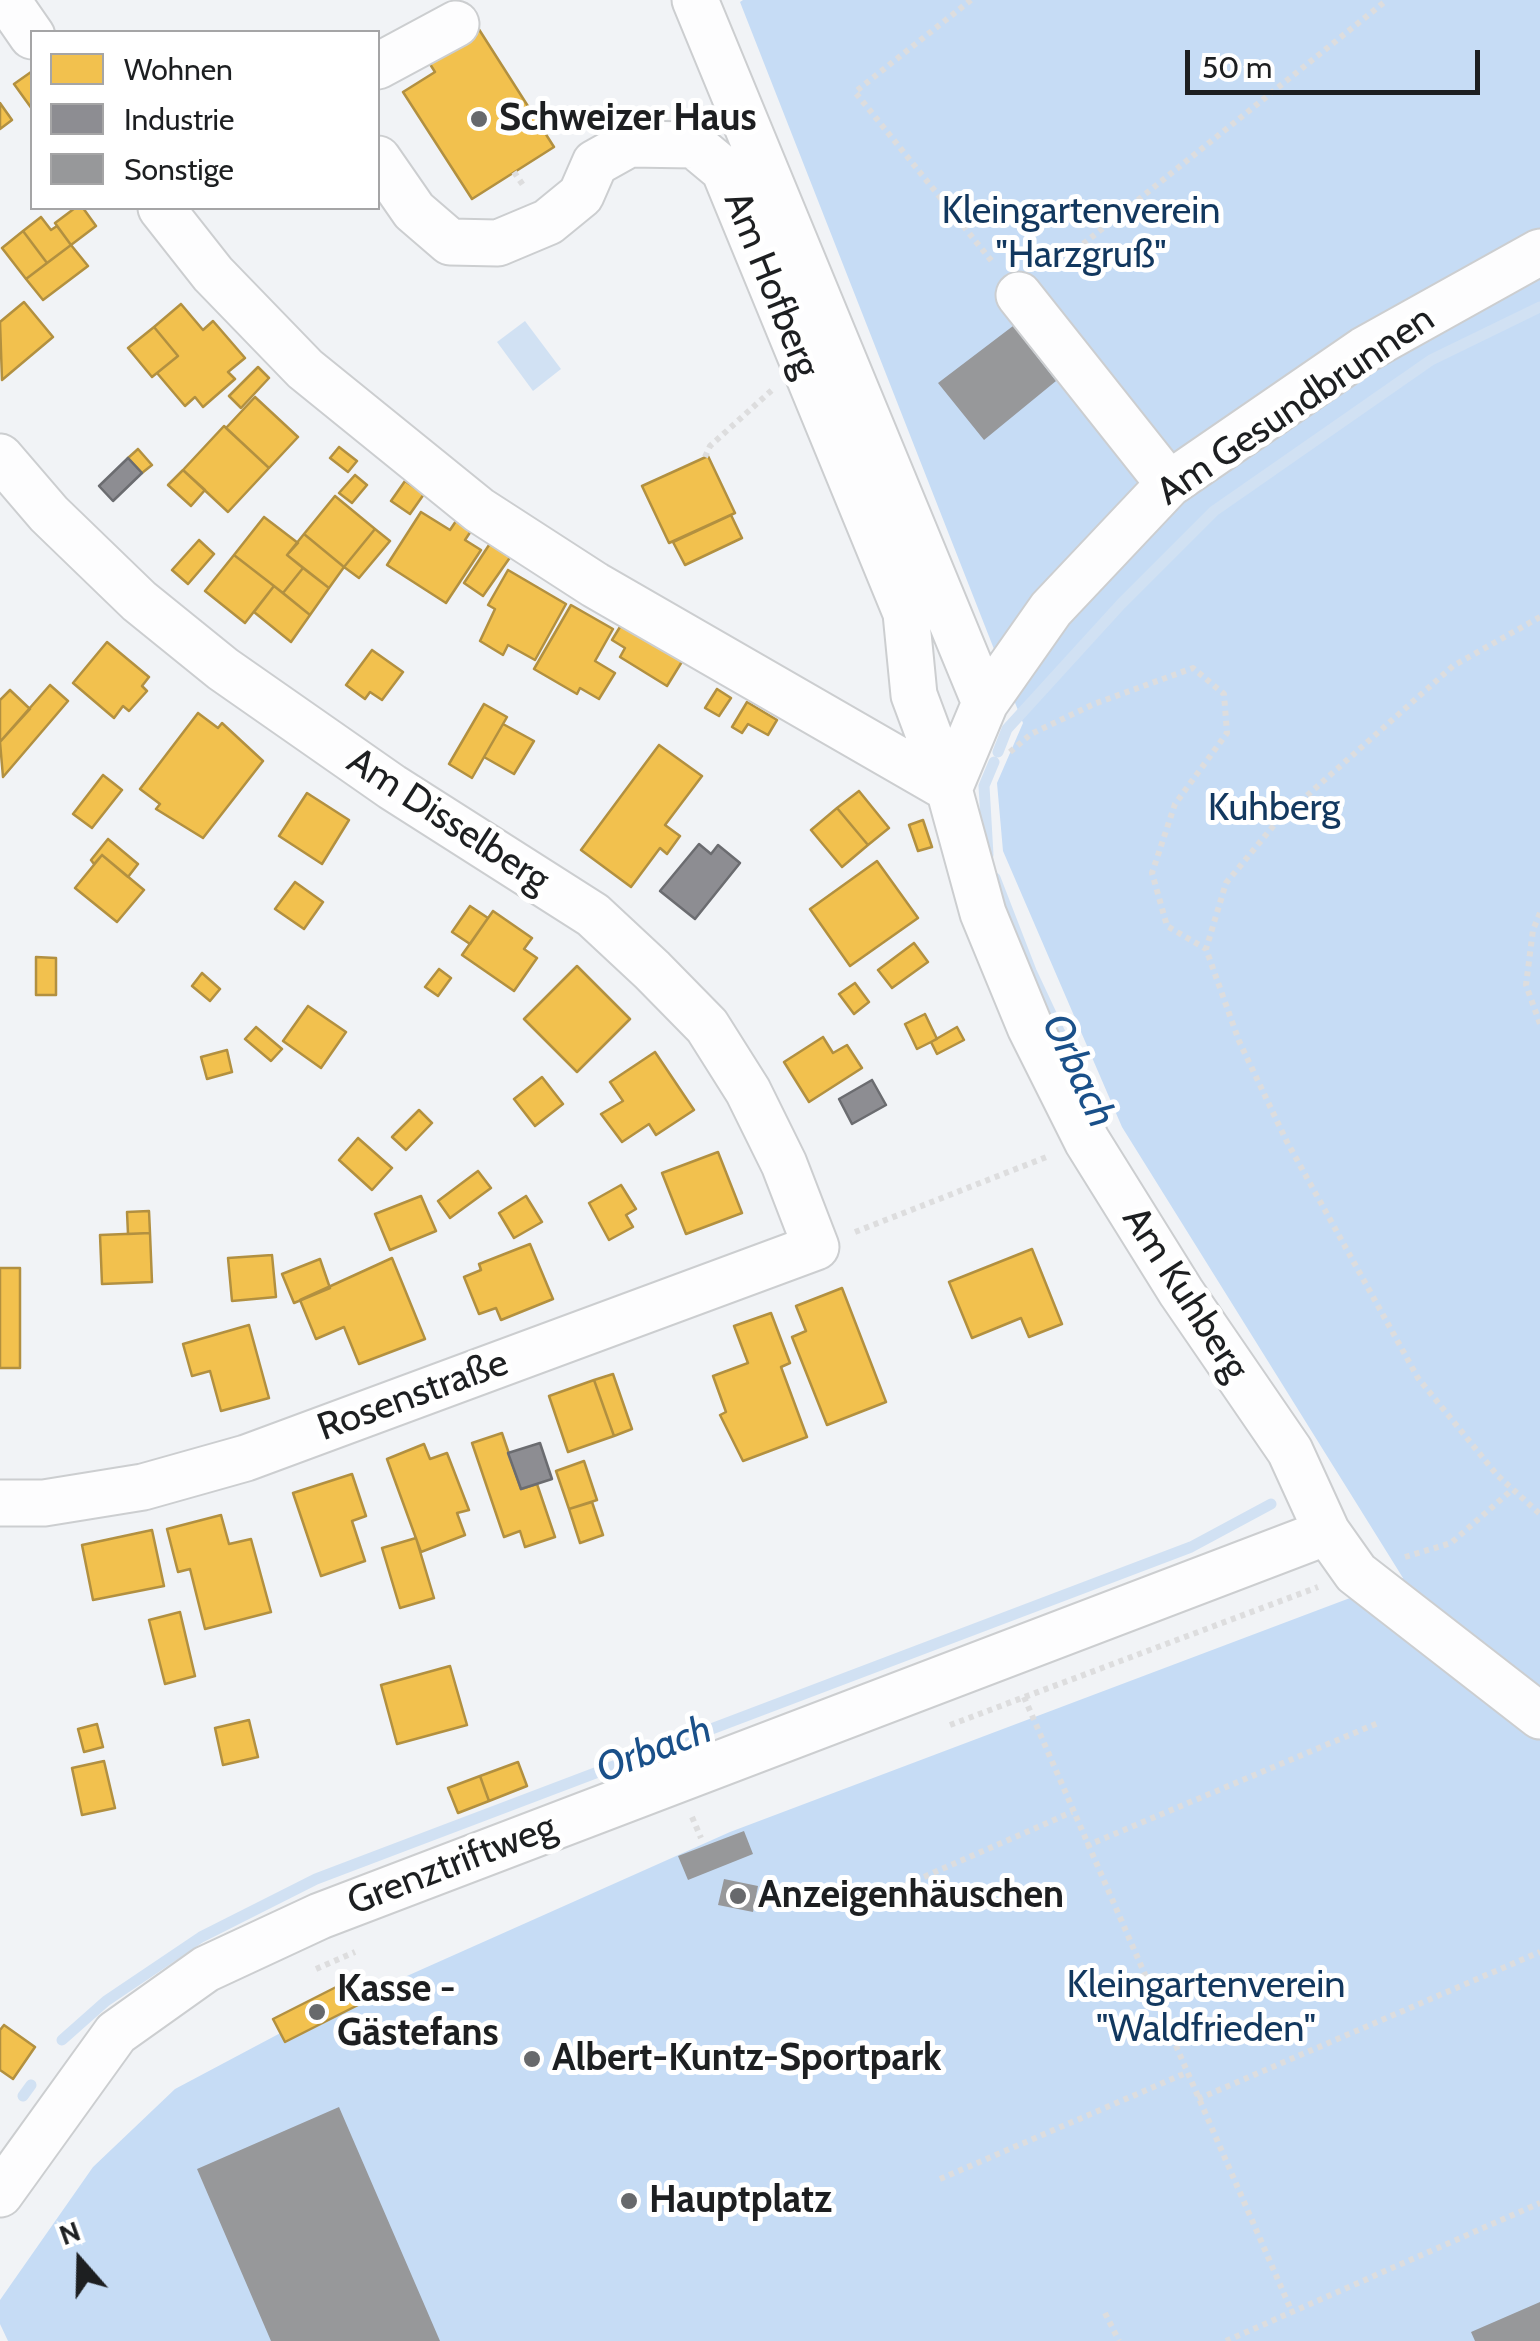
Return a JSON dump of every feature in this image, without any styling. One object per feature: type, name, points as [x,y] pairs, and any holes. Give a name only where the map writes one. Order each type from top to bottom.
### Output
[{"type":"street","points":[[7,0],[30,33]]},
{"type":"street","name":"Am Hofberg","points":[[694,0],[985,703]]},
{"type":"street","points":[[380,65],[456,24]]},
{"type":"street","name":"Am Hofberg","points":[[380,163],[414,212],[450,242],[498,243],[548,222],[581,195],[595,163],[629,144],[694,145],[724,170],[906,613],[914,696],[956,770]]},
{"type":"street","points":[[163,210],[213,274],[305,370],[479,510],[595,585],[956,770]]},
{"type":"street","name":"Am Gesundbrunnen","points":[[956,770],[985,703],[1050,609],[1169,484],[1364,350],[1540,252]]},
{"type":"street","points":[[1019,296],[1169,484]]},
{"type":"street","name":"Am Disselberg","points":[[0,457],[49,514],[140,601],[224,668],[392,787],[593,915],[652,970],[707,1026],[748,1092],[784,1164],[816,1247]]},
{"type":"street","name":"Am Kuhberg","points":[[956,770],[983,912],[1030,1027],[1087,1140],[1181,1292],[1290,1452],[1326,1532],[1356,1573],[1540,1716]]},
{"type":"street","name":"Rosenstraße","points":[[0,1504],[44,1503],[143,1487],[246,1458],[816,1247]]},
{"type":"street","name":"Grenztriftweg","points":[[0,2194],[116,2034],[206,1969],[320,1916],[1326,1532]]},
{"type":"path","points":[[971,0],[856,92],[1019,296],[1388,0]]},
{"type":"path","points":[[705,457],[710,446],[802,362]]},
{"type":"path","points":[[1540,617],[1453,666],[1275,824],[1226,882],[1206,949],[1239,1041],[1286,1140],[1418,1378],[1513,1489],[1540,1514]]},
{"type":"path","points":[[956,770],[1002,760],[1031,734],[1094,704],[1193,668],[1224,694],[1227,733],[1175,804],[1152,873],[1167,926],[1206,949]]},
{"type":"path","points":[[1540,913],[1532,930],[1526,985],[1540,1024]]},
{"type":"path","points":[[816,1247],[1031,1163]]},
{"type":"path","points":[[932,1732],[1356,1573],[1451,1543],[1513,1489]]},
{"type":"path","points":[[1024,1697],[1292,2312]]},
{"type":"path","points":[[1086,1846],[1378,1723]]},
{"type":"path","points":[[860,1905],[1072,1812]]},
{"type":"path","points":[[676,1828],[712,1814]]},
{"type":"path","points":[[300,1976],[369,1946]]},
{"type":"path","points":[[1198,2100],[1540,1952]]},
{"type":"path","points":[[940,2179],[1186,2072]]},
{"type":"path","points":[[1226,2341],[1540,2202]]},
{"type":"path","points":[[1105,2314],[1118,2341]]},
{"type":"green space","points":[[1540,0],[1540,2341],[8,2341],[0,2324],[0,2300],[93,2167],[175,2089],[288,2029],[730,1832],[1403,1578],[1122,1127],[1003,851],[997,783],[1023,723],[740,2]]},
{"type":"shaded area","points":[[525,321],[561,369],[533,391],[497,342]]},
{"type":"building: Wohnen","name":"Schweizer Haus","points":[[473,20],[554,147],[472,199],[403,92],[435,72],[423,53]]},
{"type":"building: Wohnen","points":[[30,73],[30,106],[14,84]]},
{"type":"building: Wohnen","points":[[0,103],[12,120],[0,129]]},
{"type":"building: Wohnen","points":[[72,210],[84,210],[96,226],[71,245],[55,223]]},
{"type":"building: Wohnen","points":[[41,217],[51,230],[57,226],[71,245],[47,263],[23,231]]},
{"type":"building: Wohnen","points":[[23,231],[47,263],[26,279],[2,248]]},
{"type":"building: Wohnen","points":[[71,245],[88,266],[43,300],[26,279]]},
{"type":"building: Wohnen","points":[[24,302],[53,337],[2,380],[0,322]]},
{"type":"building: Wohnen","points":[[181,304],[203,330],[213,321],[245,358],[228,372],[235,379],[203,407],[195,397],[185,406],[157,373],[178,356],[154,327]]},
{"type":"building: Wohnen","points":[[154,327],[178,356],[152,377],[128,348]]},
{"type":"building: Wohnen","points":[[258,367],[269,378],[241,408],[229,396]]},
{"type":"building: Wohnen","points":[[255,397],[298,437],[269,468],[226,428]]},
{"type":"building: Wohnen","points":[[224,426],[269,468],[228,512],[183,470]]},
{"type":"building: Wohnen","points":[[339,447],[357,461],[348,472],[330,458]]},
{"type":"building: Wohnen","points":[[138,449],[152,465],[142,473],[128,458]]},
{"type":"building: Wohnen","points":[[708,456],[735,513],[669,543],[642,486]]},
{"type":"building: Wohnen","points":[[183,470],[205,490],[191,506],[168,485]]},
{"type":"building: Wohnen","points":[[355,475],[367,485],[352,503],[339,493]]},
{"type":"building: Wohnen","points":[[405,481],[424,494],[410,514],[391,501]]},
{"type":"building: Wohnen","points":[[335,496],[375,529],[344,567],[304,534]]},
{"type":"building: Wohnen","points":[[421,512],[450,530],[456,521],[471,531],[465,540],[481,550],[446,603],[387,565]]},
{"type":"building: Wohnen","points":[[731,515],[742,538],[685,565],[673,542]]},
{"type":"building: Wohnen","points":[[264,517],[298,543],[287,555],[303,568],[283,593],[234,555]]},
{"type":"building: Wohnen","points":[[375,529],[390,541],[359,578],[344,567]]},
{"type":"building: Wohnen","points":[[304,534],[344,567],[329,588],[287,555]]},
{"type":"building: Wohnen","points":[[199,540],[214,554],[188,584],[172,570]]},
{"type":"building: Wohnen","points":[[491,542],[511,556],[483,596],[464,583]]},
{"type":"building: Wohnen","points":[[234,555],[274,586],[245,623],[205,591]]},
{"type":"building: Wohnen","points":[[303,568],[329,588],[310,615],[283,593]]},
{"type":"building: Wohnen","points":[[508,570],[566,604],[535,660],[508,645],[503,655],[480,641],[495,609],[488,605]]},
{"type":"building: Wohnen","points":[[274,586],[310,615],[291,642],[254,612]]},
{"type":"building: Wohnen","points":[[571,605],[613,629],[595,661],[615,673],[599,699],[580,688],[577,694],[534,669]]},
{"type":"building: Wohnen","points":[[623,622],[683,660],[667,686],[620,657],[625,648],[612,640]]},
{"type":"building: Wohnen","points":[[107,642],[149,677],[142,686],[147,691],[129,711],[123,706],[114,718],[73,683]]},
{"type":"building: Wohnen","points":[[372,650],[403,672],[382,700],[370,692],[365,699],[346,685]]},
{"type":"building: Wohnen","points":[[50,685],[68,701],[3,777],[0,742]]},
{"type":"building: Wohnen","points":[[717,689],[731,698],[719,716],[705,708]]},
{"type":"building: Wohnen","points":[[10,690],[30,709],[0,742],[0,700]]},
{"type":"building: Wohnen","points":[[747,702],[777,720],[768,735],[748,724],[742,733],[732,727]]},
{"type":"building: Wohnen","points":[[484,704],[507,717],[472,778],[449,764]]},
{"type":"building: Wohnen","points":[[198,713],[218,728],[222,723],[263,761],[203,838],[156,809],[160,804],[140,789]]},
{"type":"building: Wohnen","points":[[503,724],[534,741],[514,774],[484,757]]},
{"type":"building: Wohnen","points":[[659,745],[702,776],[665,825],[680,836],[667,854],[660,848],[631,887],[581,850]]},
{"type":"building: Wohnen","points":[[103,775],[122,790],[92,828],[73,814]]},
{"type":"building: Wohnen","points":[[859,791],[889,828],[868,845],[837,808]]},
{"type":"building: Wohnen","points":[[307,793],[349,820],[322,864],[279,836]]},
{"type":"building: Wohnen","points":[[837,808],[868,845],[842,867],[811,830]]},
{"type":"building: Wohnen","points":[[923,820],[932,847],[918,851],[909,825]]},
{"type":"building: Wohnen","points":[[108,839],[138,864],[128,877],[102,855],[94,864],[91,860]]},
{"type":"building: Wohnen","points":[[102,855],[144,890],[117,922],[75,888]]},
{"type":"building: Wohnen","points":[[877,861],[918,918],[850,966],[810,909]]},
{"type":"building: Wohnen","points":[[295,882],[323,902],[304,929],[275,909]]},
{"type":"building: Wohnen","points":[[470,906],[488,918],[470,944],[452,932]]},
{"type":"building: Wohnen","points":[[493,911],[532,938],[524,949],[537,958],[514,991],[462,955]]},
{"type":"building: Wohnen","points":[[914,943],[928,962],[892,988],[878,970]]},
{"type":"building: Wohnen","points":[[36,957],[56,958],[56,995],[36,995]]},
{"type":"building: Wohnen","points":[[577,966],[630,1019],[577,1072],[524,1019]]},
{"type":"building: Wohnen","points":[[439,969],[451,978],[438,996],[425,987]]},
{"type":"building: Wohnen","points":[[202,973],[220,989],[210,1001],[192,986]]},
{"type":"building: Wohnen","points":[[855,983],[869,1002],[854,1014],[839,994]]},
{"type":"building: Wohnen","points":[[308,1006],[346,1032],[321,1068],[283,1041]]},
{"type":"building: Wohnen","points":[[925,1014],[937,1039],[917,1049],[905,1024]]},
{"type":"building: Wohnen","points":[[256,1027],[282,1049],[271,1061],[245,1039]]},
{"type":"building: Wohnen","points":[[957,1027],[964,1040],[937,1054],[931,1042]]},
{"type":"building: Wohnen","points":[[823,1037],[833,1053],[847,1045],[862,1068],[809,1102],[784,1062]]},
{"type":"building: Wohnen","points":[[227,1050],[232,1072],[207,1079],[201,1057]]},
{"type":"building: Wohnen","points":[[655,1052],[694,1110],[656,1135],[649,1124],[622,1142],[601,1114],[623,1101],[610,1082]]},
{"type":"building: Wohnen","points":[[542,1077],[563,1104],[535,1126],[514,1099]]},
{"type":"building: Wohnen","points":[[419,1110],[432,1123],[406,1150],[392,1137]]},
{"type":"building: Wohnen","points":[[358,1138],[392,1168],[372,1190],[339,1160]]},
{"type":"building: Wohnen","points":[[718,1152],[742,1213],[686,1234],[662,1173]]},
{"type":"building: Wohnen","points":[[478,1171],[491,1188],[450,1218],[438,1201]]},
{"type":"building: Wohnen","points":[[621,1185],[636,1209],[626,1215],[633,1227],[609,1240],[589,1203]]},
{"type":"building: Wohnen","points":[[421,1196],[436,1231],[390,1250],[375,1214]]},
{"type":"building: Wohnen","points":[[526,1196],[542,1222],[514,1238],[499,1213]]},
{"type":"building: Wohnen","points":[[149,1211],[150,1233],[128,1234],[127,1212]]},
{"type":"building: Wohnen","points":[[150,1233],[152,1282],[102,1284],[100,1235]]},
{"type":"building: Wohnen","points":[[530,1244],[553,1299],[501,1320],[496,1308],[479,1314],[464,1277],[481,1270],[479,1264]]},
{"type":"building: Wohnen","points":[[1032,1249],[1062,1324],[1029,1337],[1021,1318],[972,1338],[949,1282]]},
{"type":"building: Wohnen","points":[[272,1255],[276,1297],[232,1301],[228,1258]]},
{"type":"building: Wohnen","points":[[392,1258],[425,1339],[359,1364],[344,1327],[316,1339],[300,1300]]},
{"type":"building: Wohnen","points":[[320,1259],[330,1288],[294,1303],[282,1274]]},
{"type":"building: Wohnen","points":[[0,1268],[20,1268],[20,1368],[0,1368]]},
{"type":"building: Wohnen","points":[[842,1288],[886,1402],[827,1425],[792,1337],[806,1331],[796,1306]]},
{"type":"building: Wohnen","points":[[771,1313],[790,1363],[781,1367],[807,1437],[743,1461],[720,1415],[726,1412],[713,1376],[748,1363],[734,1326]]},
{"type":"building: Wohnen","points":[[249,1325],[269,1398],[221,1411],[210,1371],[192,1376],[183,1344]]},
{"type":"building: Wohnen","points":[[613,1374],[632,1429],[614,1436],[594,1380]]},
{"type":"building: Wohnen","points":[[594,1380],[614,1436],[568,1452],[549,1396]]},
{"type":"building: Wohnen","points":[[502,1433],[521,1489],[537,1484],[555,1537],[525,1547],[520,1531],[504,1537],[472,1443]]},
{"type":"building: Wohnen","points":[[424,1444],[430,1459],[447,1453],[469,1510],[457,1513],[465,1535],[421,1552],[387,1459]]},
{"type":"building: Wohnen","points":[[584,1461],[597,1500],[569,1509],[556,1471]]},
{"type":"building: Wohnen","points":[[352,1474],[366,1516],[352,1521],[365,1561],[321,1576],[293,1493]]},
{"type":"building: Wohnen","points":[[592,1502],[603,1535],[580,1543],[569,1509]]},
{"type":"building: Wohnen","points":[[221,1515],[229,1544],[251,1539],[271,1612],[205,1629],[190,1569],[178,1572],[167,1529]]},
{"type":"building: Wohnen","points":[[152,1530],[164,1586],[93,1600],[82,1545]]},
{"type":"building: Wohnen","points":[[416,1538],[434,1598],[400,1608],[382,1548]]},
{"type":"building: Wohnen","points":[[180,1612],[195,1676],[165,1684],[149,1620]]},
{"type":"building: Wohnen","points":[[450,1666],[467,1725],[397,1744],[381,1685]]},
{"type":"building: Wohnen","points":[[249,1720],[258,1757],[223,1765],[215,1728]]},
{"type":"building: Wohnen","points":[[97,1724],[103,1747],[84,1752],[78,1729]]},
{"type":"building: Wohnen","points":[[104,1761],[115,1808],[82,1815],[72,1768]]},
{"type":"building: Wohnen","points":[[518,1762],[527,1786],[489,1801],[480,1776]]},
{"type":"building: Wohnen","points":[[480,1776],[489,1801],[458,1813],[448,1788]]},
{"type":"building: Wohnen","name":"Kasse - Gästefans","points":[[348,1981],[360,2004],[285,2042],[273,2019]]},
{"type":"building: Wohnen","points":[[4,2025],[35,2047],[13,2079],[0,2070],[0,2030]]},
{"type":"building: Industrie","points":[[128,458],[142,473],[113,501],[99,486]]},
{"type":"building: Industrie","points":[[699,844],[711,854],[718,845],[740,863],[695,919],[660,891]]},
{"type":"building: Industrie","points":[[872,1080],[886,1105],[852,1124],[839,1099]]},
{"type":"building: Industrie","points":[[540,1443],[552,1479],[521,1489],[508,1453]]},
{"type":"building: Sonstige","points":[[1013,326],[1056,381],[984,440],[938,383]]},
{"type":"building: Sonstige","points":[[744,1831],[753,1854],[688,1880],[678,1856]]},
{"type":"building: Sonstige","name":"Anzeigenhäuschen","points":[[724,1879],[758,1886],[753,1912],[718,1905]]},
{"type":"building: Sonstige","points":[[339,2107],[440,2341],[271,2341],[197,2169]]},
{"type":"building: Sonstige","points":[[1540,2302],[1540,2341],[1475,2341],[1471,2332]]},
{"type":"waterway","name":"Orbach","points":[[998,752],[1007,729],[1121,604],[1214,511],[1431,360],[1540,307]]},
{"type":"waterway","name":"Orbach","points":[[988,855],[984,786],[994,762]]},
{"type":"waterway","name":"Orbach","points":[[995,878],[1031,971],[1091,1099]]},
{"type":"waterway","name":"Orbach","points":[[62,2040],[106,2001],[201,1937],[316,1879],[1191,1547],[1271,1504]]},
{"type":"waterway","name":"Orbach","points":[[23,2096],[31,2085]]},
{"type":"place","name":"Schweizer Haus","points":[[479,119]]},
{"type":"place","name":"Anzeigenhäuschen","points":[[738,1896]]},
{"type":"place","name":"Kasse - Gästefans","points":[[317,2012]]},
{"type":"place","name":"Albert-Kuntz-Sportpark","points":[[532,2059]]},
{"type":"place","name":"Hauptplatz","points":[[629,2201]]},
{"type":"park label","name":"Kleingartenverein \"Harzgruß\"","points":[[1081,234]]},
{"type":"park label","name":"Kuhberg","points":[[1274,809]]},
{"type":"park label","name":"Kleingartenverein \"Waldfrieden\"","points":[[1206,2008]]}]
